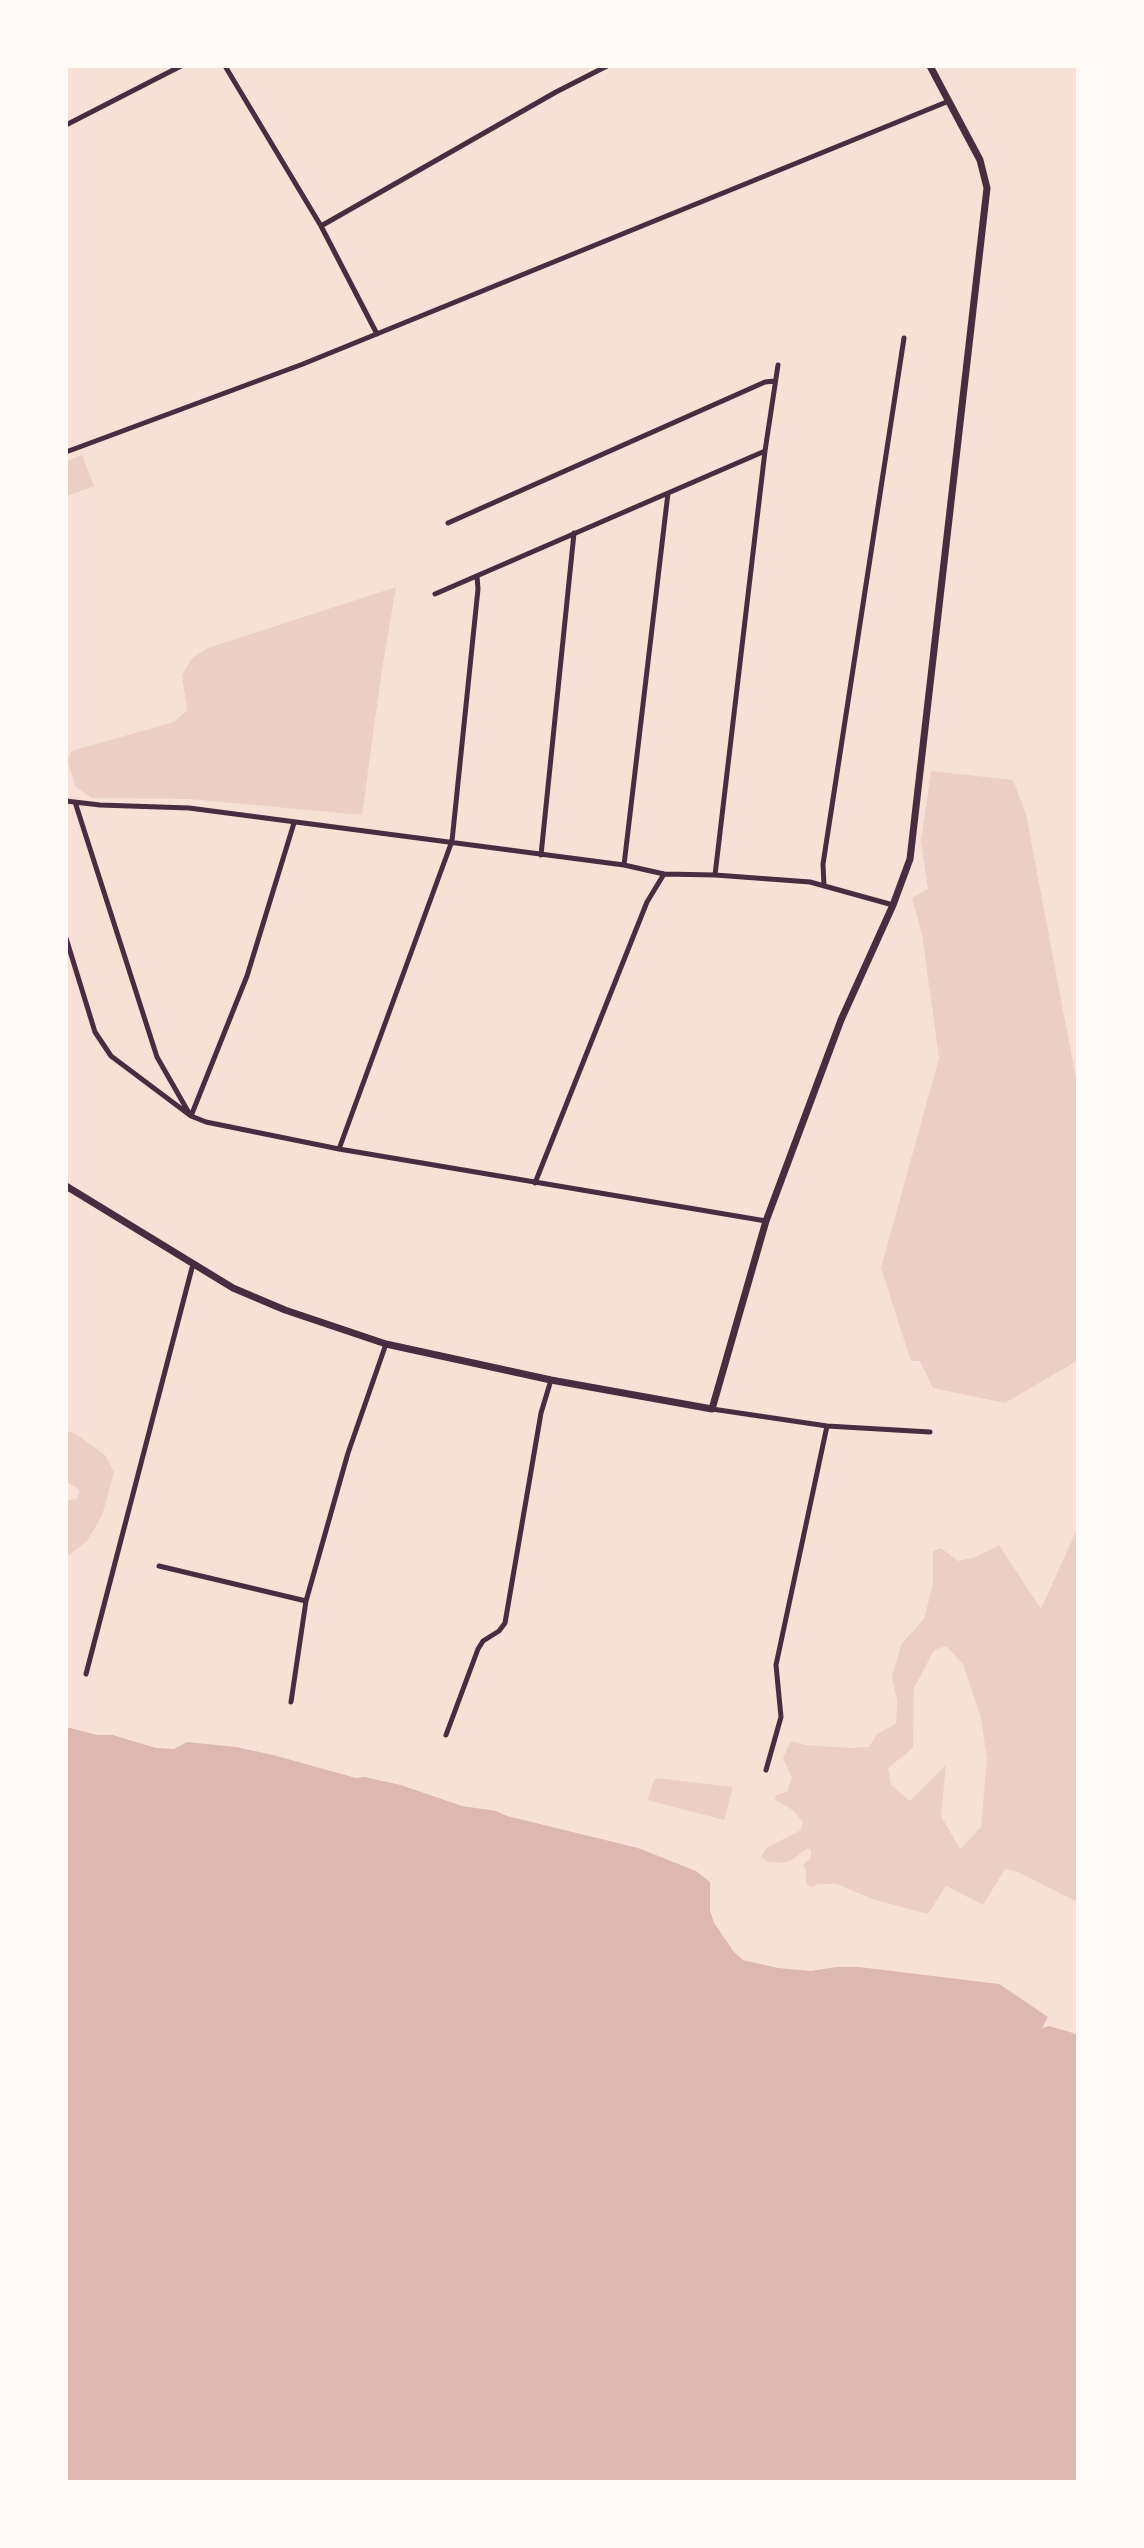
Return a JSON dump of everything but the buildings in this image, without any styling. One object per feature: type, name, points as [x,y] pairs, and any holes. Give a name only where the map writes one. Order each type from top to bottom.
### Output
[{"type":"street","points":[[66,125],[181,66]]},
{"type":"street","points":[[225,66],[321,226],[377,334]]},
{"type":"street","points":[[321,226],[556,92],[607,66]]},
{"type":"street","points":[[712,1409],[766,1222],[841,1020],[894,905],[910,859],[986,204],[985,171],[930,66]]},
{"type":"street","points":[[66,452],[303,364],[949,101]]},
{"type":"street","points":[[824,886],[823,864],[904,338]]},
{"type":"street","points":[[715,874],[765,451],[778,365]]},
{"type":"street","points":[[448,523],[765,382],[775,381]]},
{"type":"street","points":[[435,593],[765,451]]},
{"type":"street","points":[[624,865],[668,493]]},
{"type":"street","points":[[541,855],[574,533]]},
{"type":"street","points":[[339,1149],[452,841],[478,589],[477,576]]},
{"type":"street","points":[[66,801],[190,807],[624,865],[664,874],[715,874],[810,882],[894,905]]},
{"type":"street","points":[[75,802],[157,1057],[191,1116]]},
{"type":"street","points":[[191,1116],[247,976],[294,822]]},
{"type":"street","points":[[534,1183],[647,902],[664,874]]},
{"type":"street","points":[[66,938],[95,1032],[111,1056],[191,1116],[205,1122],[339,1149],[651,1200],[766,1222]]},
{"type":"street","points":[[66,1186],[233,1289],[260,1301],[386,1344],[551,1380],[712,1409],[827,1426],[930,1432]]},
{"type":"street","points":[[86,1674],[193,1264]]},
{"type":"street","points":[[291,1702],[306,1601],[348,1453],[386,1344]]},
{"type":"street","points":[[446,1735],[478,1649],[483,1641],[499,1631],[505,1623],[541,1413],[551,1380]]},
{"type":"street","points":[[766,1770],[781,1717],[776,1665],[827,1426]]},
{"type":"street","points":[[159,1566],[306,1601]]},
{"type":"shaded area","points":[[82,455],[94,486],[67,496],[67,461]]},
{"type":"shaded area","points":[[396,587],[362,815],[190,799],[92,798],[76,787],[67,761],[71,751],[174,722],[187,710],[182,675],[192,658],[208,648]]},
{"type":"shaded area","points":[[931,771],[1013,780],[1026,814],[1077,1084],[1077,1361],[1005,1403],[933,1388],[920,1361],[911,1361],[881,1268],[939,1058],[922,934],[912,898],[928,889],[921,841]]},
{"type":"shaded area","points":[[67,1431],[76,1434],[105,1455],[114,1472],[102,1516],[87,1541],[67,1557],[67,1500],[77,1499],[80,1490],[67,1482]]},
{"type":"shaded area","points":[[1077,1529],[1077,1902],[1018,1872],[1005,1869],[983,1905],[946,1886],[928,1914],[872,1899],[837,1884],[811,1887],[806,1883],[803,1865],[811,1858],[811,1850],[808,1848],[792,1860],[781,1863],[768,1862],[761,1857],[766,1848],[801,1830],[803,1822],[793,1810],[775,1800],[776,1795],[787,1792],[792,1778],[783,1758],[791,1741],[805,1745],[869,1747],[877,1734],[896,1724],[897,1701],[892,1676],[902,1643],[924,1619],[933,1584],[933,1551],[941,1548],[958,1561],[976,1557],[999,1545],[1041,1609]],"holes":[[[946,1646],[963,1664],[981,1718],[987,1759],[981,1827],[960,1849],[941,1816],[946,1765],[910,1801],[891,1785],[888,1768],[913,1748],[914,1688],[934,1650]]]},
{"type":"shaded area","points":[[66,1727],[97,1735],[113,1735],[156,1748],[174,1749],[187,1742],[236,1747],[356,1778],[364,1777],[401,1785],[462,1806],[496,1811],[638,1848],[696,1871],[710,1882],[710,1910],[714,1923],[734,1952],[743,1960],[778,1968],[811,1971],[859,1967],[999,1984],[1048,2017],[1042,2028],[1049,2026],[1078,2036],[1077,2481],[67,2481]]},
{"type":"shaded area","points":[[655,1778],[733,1787],[724,1820],[647,1800]]}]
